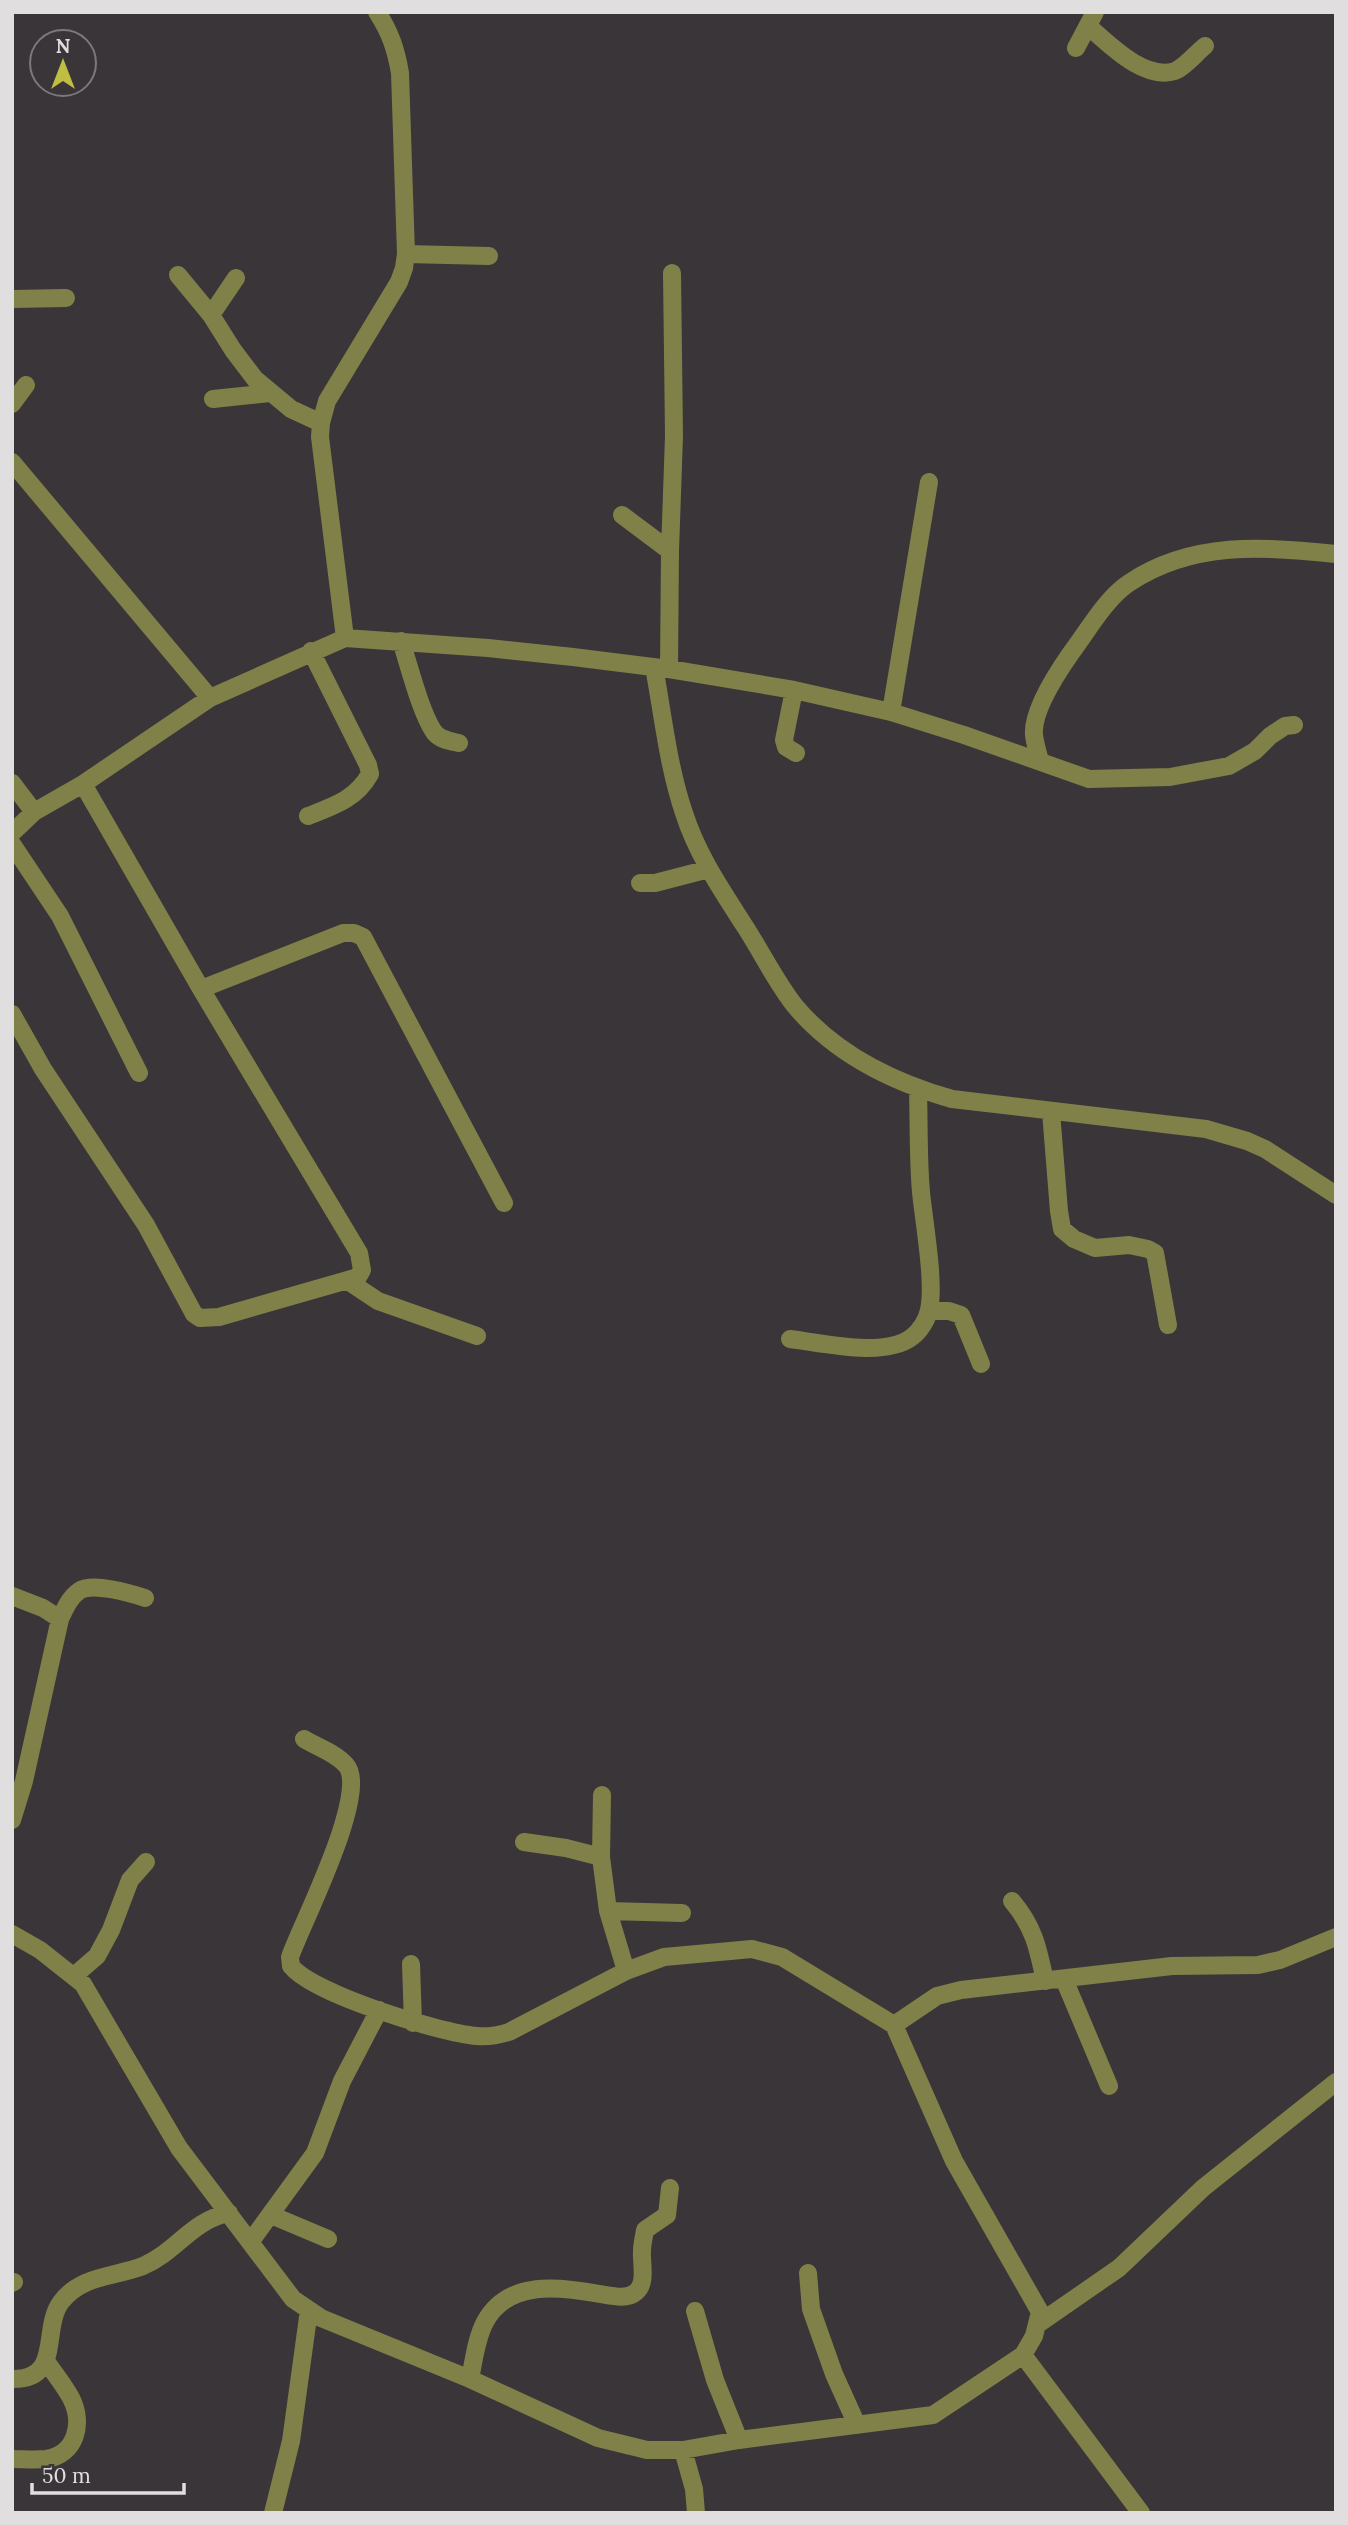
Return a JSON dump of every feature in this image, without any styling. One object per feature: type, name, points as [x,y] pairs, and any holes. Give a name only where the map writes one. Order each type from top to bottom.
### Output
[{"type":"street","points":[[345,638],[320,437],[321,423],[327,401],[399,282],[407,254],[400,73],[396,49],[377,12]]},
{"type":"street","points":[[1076,48],[1092,19],[1121,56],[1160,73],[1177,71],[1205,46]]},
{"type":"street","points":[[407,254],[489,256]]},
{"type":"street","points":[[673,272],[674,436],[670,551],[661,668],[678,793],[684,814],[709,869],[794,1004],[822,1035],[859,1061],[918,1090],[952,1099],[1206,1129],[1231,1135],[1265,1149],[1336,1195]]},
{"type":"street","points":[[178,275],[211,315],[255,379],[290,409],[321,423]]},
{"type":"street","points":[[211,315],[236,278]]},
{"type":"street","points":[[12,299],[66,298]]},
{"type":"street","points":[[12,404],[26,384]]},
{"type":"street","points":[[213,399],[270,393]]},
{"type":"street","points":[[12,462],[210,698]]},
{"type":"street","points":[[891,712],[929,482]]},
{"type":"street","points":[[622,515],[670,551]]},
{"type":"street","points":[[1040,761],[1034,733],[1042,700],[1100,613],[1127,584],[1162,566],[1205,552],[1245,547],[1336,554]]},
{"type":"street","points":[[12,833],[34,812],[83,784],[210,698],[345,638],[488,648],[661,668],[794,690],[891,712],[1089,779],[1170,777],[1229,766],[1255,751],[1285,726],[1294,725]]},
{"type":"street","points":[[401,641],[414,684],[435,733],[445,740],[459,743]]},
{"type":"street","points":[[308,816],[345,801],[356,793],[370,774],[311,651]]},
{"type":"street","points":[[794,690],[784,740],[786,747],[796,753]]},
{"type":"street","points":[[12,783],[34,812]]},
{"type":"street","points":[[12,1014],[43,1069],[146,1225],[194,1314],[200,1318],[219,1317],[358,1277],[362,1270],[359,1253],[201,989],[83,784]]},
{"type":"street","points":[[12,844],[60,916],[139,1073]]},
{"type":"street","points":[[640,883],[655,883],[709,869]]},
{"type":"street","points":[[201,989],[343,933],[354,933],[363,937],[504,1203]]},
{"type":"street","points":[[790,1339],[869,1348],[888,1347],[910,1339],[921,1328],[929,1311],[930,1284],[919,1173],[918,1090]]},
{"type":"street","points":[[1051,1112],[1062,1229],[1074,1239],[1095,1248],[1129,1245],[1148,1248],[1155,1253],[1168,1325]]},
{"type":"street","points":[[348,1281],[378,1301],[477,1336]]},
{"type":"street","points":[[929,1311],[949,1311],[961,1315],[981,1364]]},
{"type":"street","points":[[12,1820],[24,1781],[60,1619],[69,1602],[81,1590],[93,1587],[145,1598]]},
{"type":"street","points":[[12,1596],[43,1608],[60,1619]]},
{"type":"street","points":[[12,1934],[75,1975],[89,1992],[179,2148],[293,2299],[321,2318],[470,2379],[608,2441],[647,2450],[683,2450],[738,2440],[933,2415],[1023,2355],[1038,2324],[1040,2312],[954,2161],[894,2025],[782,1957],[752,1949],[664,1957],[626,1971],[509,2032],[477,2036],[413,2023],[308,1980],[291,1966],[293,1948],[349,1808],[353,1782],[347,1765],[304,1739]]},
{"type":"street","points":[[602,1795],[601,1857],[608,1911],[626,1971]]},
{"type":"street","points":[[524,1842],[566,1848],[601,1857]]},
{"type":"street","points":[[75,1975],[97,1956],[111,1930],[130,1880],[146,1862]]},
{"type":"street","points":[[1012,1901],[1026,1917],[1037,1941],[1045,1981]]},
{"type":"street","points":[[608,1911],[682,1913]]},
{"type":"street","points":[[894,2025],[937,1996],[961,1990],[1172,1966],[1258,1965],[1280,1960],[1336,1937]]},
{"type":"street","points":[[411,1964],[413,2023]]},
{"type":"street","points":[[1064,1979],[1109,2086]]},
{"type":"street","points":[[251,2241],[319,2146],[342,2081],[379,2010]]},
{"type":"street","points":[[1038,2324],[1119,2268],[1203,2188],[1336,2082]]},
{"type":"street","points":[[470,2379],[485,2322],[499,2304],[515,2294],[556,2287],[620,2297],[636,2292],[643,2282],[642,2248],[645,2230],[667,2215],[670,2188]]},
{"type":"street","points":[[12,2379],[26,2378],[37,2373],[46,2361],[55,2314],[66,2296],[84,2283],[143,2266],[170,2249],[205,2220],[229,2213]]},
{"type":"street","points":[[271,2215],[328,2239]]},
{"type":"street","points":[[808,2273],[811,2309],[834,2374],[857,2425]]},
{"type":"street","points":[[273,2513],[290,2441],[309,2310]]},
{"type":"street","points":[[695,2311],[715,2380],[738,2440]]},
{"type":"street","points":[[1023,2355],[1141,2513]]},
{"type":"street","points":[[12,2459],[55,2457],[70,2447],[77,2434],[72,2399],[46,2361]]},
{"type":"street","points":[[683,2450],[694,2489],[696,2513]]}]
